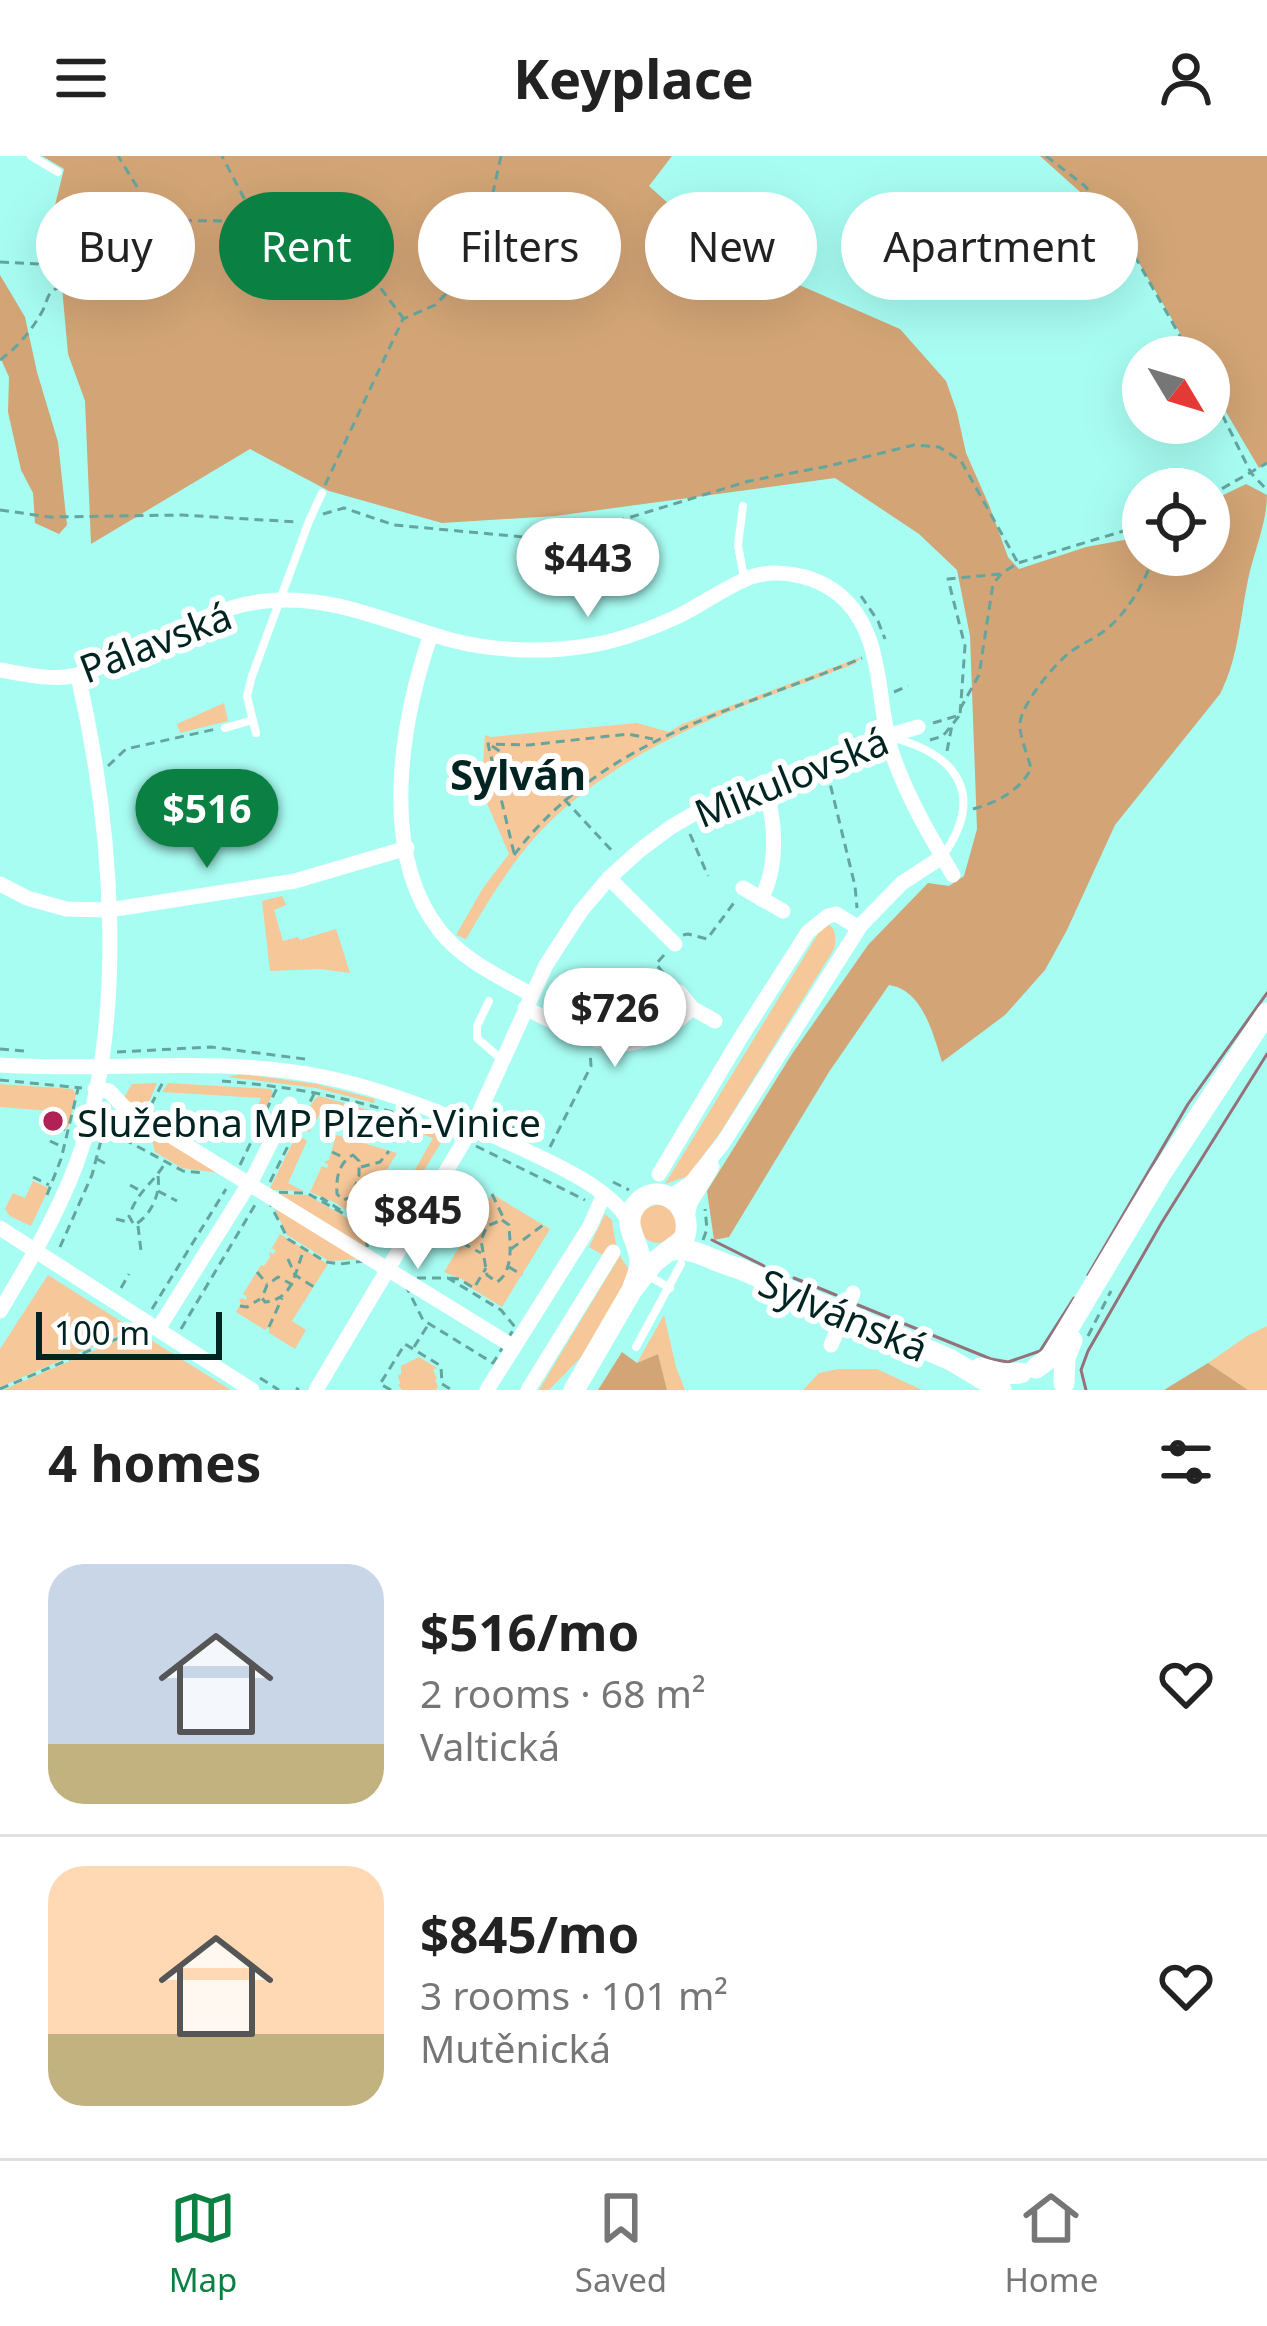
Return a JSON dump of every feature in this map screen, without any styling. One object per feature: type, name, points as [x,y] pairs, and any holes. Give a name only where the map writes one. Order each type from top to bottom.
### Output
[{"type":"street","name":"Pálavská","points":[[0,670],[44,677],[78,676],[213,615],[280,600],[325,601],[455,641],[510,649],[585,646],[675,618],[745,580],[779,574],[807,578],[846,600],[864,625],[887,736],[915,807],[953,875]]},
{"type":"street","points":[[430,634],[404,742],[401,803],[413,881],[441,932],[528,1001],[589,1038],[608,1044],[645,1041],[692,1008]]},
{"type":"street","points":[[0,1311],[53,1220],[77,1161],[87,1088],[100,1067],[109,910],[102,806],[78,676]]},
{"type":"street","name":"Mikulovská","points":[[316,1390],[469,1133],[563,936],[609,878],[682,819],[713,802],[918,727]]},
{"type":"street","points":[[761,899],[773,857],[771,807],[763,782]]},
{"type":"street","points":[[0,884],[66,909],[109,910],[295,881],[407,848]]},
{"type":"street","points":[[670,1197],[691,1183],[723,1143],[859,928],[902,883],[942,857]]},
{"type":"street","points":[[609,878],[675,944]]},
{"type":"street","points":[[743,888],[782,911]]},
{"type":"street","points":[[659,1174],[808,932],[836,914],[859,928]]},
{"type":"street","points":[[680,992],[692,1008],[715,1021]]},
{"type":"street","points":[[1065,1386],[1065,1358],[1160,1175],[1267,1013]]},
{"type":"street","points":[[0,1065],[257,1069],[320,1076],[392,1096],[469,1133],[543,1159],[605,1194],[629,1221]]},
{"type":"street","points":[[87,1088],[113,1094],[124,1107],[514,1348]]},
{"type":"street","points":[[158,1329],[249,1183],[290,1104]]},
{"type":"street","points":[[574,1390],[639,1282],[673,1255],[684,1239],[691,1203],[723,1143]]},
{"type":"street","points":[[605,1194],[641,1200]]},
{"type":"street","points":[[487,1390],[590,1226],[605,1194]]},
{"type":"street","points":[[639,1282],[640,1262],[629,1221],[633,1209],[652,1196],[670,1197],[680,1204],[687,1221]]},
{"type":"street","name":"Sylvánská","points":[[687,1221],[697,1239],[738,1268]]},
{"type":"street","points":[[0,1228],[94,1290],[255,1384]]},
{"type":"street","points":[[636,1244],[650,1252],[673,1255]]},
{"type":"street","name":"Sylvánská","points":[[673,1255],[693,1251],[717,1263],[783,1276],[844,1315],[951,1360],[1017,1380],[1051,1371],[1065,1386]]},
{"type":"street","points":[[528,1390],[613,1252]]},
{"type":"street","points":[[1017,1380],[1051,1357],[1104,1288]]},
{"type":"street","points":[[831,1345],[853,1293]]},
{"type":"street","points":[[555,1390],[596,1348]]},
{"type":"lane","points":[[31,156],[58,172]]},
{"type":"lane","points":[[256,734],[247,696],[251,676],[322,493]]},
{"type":"lane","points":[[743,506],[738,544],[745,580]]},
{"type":"lane","points":[[225,728],[253,721]]},
{"type":"lane","points":[[887,736],[920,745],[956,772],[965,811],[942,857]]},
{"type":"lane","points":[[490,1001],[477,1025],[477,1038],[502,1060]]},
{"type":"lane","points":[[636,1346],[670,1288],[673,1255]]},
{"type":"lane","points":[[639,1282],[670,1288]]},
{"type":"path","points":[[118,156],[140,192]]},
{"type":"path","points":[[222,156],[241,192]]},
{"type":"path","points":[[322,493],[403,319],[434,305],[452,288],[492,197],[501,156]]},
{"type":"path","points":[[1046,156],[1085,186],[1117,225],[1180,336]]},
{"type":"path","points":[[0,262],[36,264]]},
{"type":"path","points":[[0,360],[18,347],[47,300]]},
{"type":"path","points":[[390,300],[403,319]]},
{"type":"path","points":[[1230,430],[1251,473],[1267,490]]},
{"type":"path","points":[[0,510],[50,517],[182,515],[291,523],[344,508],[394,525],[556,540],[749,481],[914,445],[939,447],[961,461],[1018,563]]},
{"type":"path","points":[[1230,484],[1267,464]]},
{"type":"path","points":[[920,745],[943,736],[979,675],[993,584],[1001,573],[1018,563],[1122,531]]},
{"type":"path","points":[[960,712],[965,646],[948,579],[1001,573]]},
{"type":"path","points":[[965,811],[985,806],[1023,784],[1031,769],[1020,724],[1026,707],[1066,655],[1106,630],[1120,615],[1145,576]]},
{"type":"path","points":[[490,745],[514,855],[565,801],[655,740],[864,657]]},
{"type":"path","points":[[892,693],[908,686]]},
{"type":"path","points":[[918,727],[960,712]]},
{"type":"path","points":[[949,766],[946,754],[952,724]]},
{"type":"path","points":[[107,767],[126,749],[225,728]]},
{"type":"path","points":[[490,745],[628,734],[655,740]]},
{"type":"path","points":[[490,745],[550,785],[624,863]]},
{"type":"path","points":[[826,770],[853,880],[859,928]]},
{"type":"path","points":[[696,825],[688,830],[707,876]]},
{"type":"path","points":[[680,992],[656,964],[688,934],[707,939],[743,888]]},
{"type":"path","points":[[543,1159],[591,1066],[589,1038]]},
{"type":"path","points":[[0,1080],[87,1088],[46,1199]]},
{"type":"path","points":[[148,1080],[164,1080]]},
{"type":"path","points":[[210,1080],[314,1092],[469,1133],[508,1160],[605,1194]]},
{"type":"path","points":[[179,1328],[249,1183],[278,1086]]},
{"type":"path","points":[[140,1304],[151,1311],[209,1216],[249,1183],[314,1092]]},
{"type":"path","points":[[58,1250],[97,1160],[113,1094]]},
{"type":"path","points":[[490,1116],[533,1137]]},
{"type":"path","points":[[57,1126],[69,1132]]},
{"type":"path","points":[[50,1141],[64,1148]]},
{"type":"path","points":[[360,1167],[380,1162],[388,1151]]},
{"type":"path","points":[[332,1152],[346,1159]]},
{"type":"path","points":[[320,1201],[322,1198],[337,1201],[352,1197],[360,1167],[355,1156],[346,1159],[339,1170],[336,1187],[337,1201],[345,1214]]},
{"type":"path","points":[[97,1160],[110,1166]]},
{"type":"path","points":[[130,1221],[129,1213],[141,1191],[166,1162]]},
{"type":"path","points":[[141,1251],[138,1225],[158,1191],[158,1176]]},
{"type":"path","points":[[33,1177],[51,1186]]},
{"type":"path","points":[[358,1181],[376,1186]]},
{"type":"path","points":[[328,1184],[336,1187]]},
{"type":"path","points":[[130,1185],[141,1191]]},
{"type":"path","points":[[158,1191],[177,1201]]},
{"type":"path","points":[[492,1194],[509,1226],[508,1268],[497,1282],[489,1278],[482,1253],[484,1230],[505,1221]]},
{"type":"path","points":[[79,1209],[88,1213]]},
{"type":"path","points":[[201,1211],[209,1216]]},
{"type":"path","points":[[116,1219],[138,1225]]},
{"type":"path","points":[[509,1250],[544,1225]]},
{"type":"path","points":[[462,1243],[482,1253]]},
{"type":"path","points":[[312,1253],[316,1246]]},
{"type":"path","points":[[269,1327],[293,1285],[305,1249]]},
{"type":"path","points":[[288,1259],[296,1276],[314,1287]]},
{"type":"path","points":[[448,1278],[474,1288],[486,1268]]},
{"type":"path","points":[[508,1268],[522,1275]]},
{"type":"path","points":[[257,1272],[267,1285]]},
{"type":"path","points":[[128,1297],[119,1291],[129,1274]]},
{"type":"path","points":[[240,1306],[262,1298],[267,1285],[278,1277],[293,1285]]},
{"type":"path","points":[[1080,1352],[1104,1288]]},
{"type":"path","points":[[262,1298],[269,1302],[283,1296]]},
{"type":"path","points":[[413,1349],[428,1323]]},
{"type":"path","points":[[0,1389],[137,1330]]},
{"type":"path","points":[[391,1390],[380,1384],[405,1344],[441,1366],[442,1384],[452,1390]]},
{"type":"path","points":[[255,1384],[279,1390]]},
{"type":"shaded area","points":[[42,156],[672,156],[649,186],[656,192],[645,192],[645,300],[817,300],[817,293],[900,329],[946,381],[966,453],[1008,557],[1019,569],[1122,540],[1122,576],[1230,576],[1230,492],[1246,484],[1267,495],[1227,679],[1115,825],[1045,970],[1005,1015],[942,1062],[918,1004],[889,985],[829,1072],[729,1237],[714,1240],[707,1191],[792,1054],[868,945],[928,883],[949,886],[964,876],[977,829],[970,636],[957,570],[919,534],[835,478],[555,516],[442,523],[329,491],[250,449],[91,544],[85,401],[68,354],[63,300],[195,300],[195,192],[58,192],[64,169]]},
{"type":"shaded area","points":[[1040,156],[1267,156],[1267,463],[1259,468],[1230,419],[1230,336],[1182,336],[1138,261],[1138,192],[1080,192]]},
{"type":"shaded area","points":[[0,275],[25,317],[58,442],[67,525],[59,534],[35,523],[33,493],[21,470],[8,412],[9,377],[0,357]]},
{"type":"shaded area","points":[[861,657],[855,664],[668,740],[599,781],[536,836],[466,939],[456,935],[509,854],[486,801],[482,781],[485,735],[637,723],[669,732]]},
{"type":"shaded area","points":[[224,703],[228,721],[180,733],[177,724]]},
{"type":"shaded area","points":[[282,896],[286,905],[274,910],[283,941],[336,929],[350,973],[270,971],[262,901]]},
{"type":"shaded area","points":[[827,924],[834,931],[834,949],[720,1133],[688,1176],[665,1184],[821,929]]},
{"type":"shaded area","points":[[242,1074],[316,1084],[375,1099],[374,1103],[316,1088],[227,1077]]},
{"type":"shaded area","points":[[157,1083],[144,1113],[122,1101],[132,1084]]},
{"type":"shaded area","points":[[168,1083],[271,1089],[273,1093],[263,1114],[256,1111],[261,1098],[162,1092]]},
{"type":"shaded area","points":[[0,1084],[73,1089],[76,1095],[69,1126],[58,1125],[63,1112],[0,1107]]},
{"type":"shaded area","points":[[319,1096],[444,1138],[419,1178],[415,1170],[433,1138],[324,1107],[309,1132],[302,1122]]},
{"type":"shaded area","points":[[149,1128],[159,1134],[156,1141],[164,1137],[226,1174],[182,1168],[155,1152]]},
{"type":"shaded area","points":[[297,1134],[307,1141],[288,1183],[304,1191],[273,1190],[270,1188]]},
{"type":"shaded area","points":[[336,1135],[397,1153],[357,1218],[310,1192],[322,1166],[327,1168],[324,1162],[329,1160]]},
{"type":"shaded area","points":[[33,1181],[49,1188],[31,1226],[5,1209],[13,1193],[25,1198]]},
{"type":"shaded area","points":[[277,1194],[307,1195],[358,1224],[368,1252]]},
{"type":"shaded area","points":[[492,1194],[550,1229],[502,1307],[444,1272]]},
{"type":"shaded area","points":[[272,1203],[364,1259],[329,1261],[287,1235]]},
{"type":"shaded area","points":[[658,1205],[672,1210],[677,1224],[672,1238],[658,1243],[644,1238],[639,1224],[644,1210]]},
{"type":"shaded area","points":[[605,1214],[612,1220],[620,1255],[632,1271],[583,1355],[549,1390],[539,1390],[619,1257],[589,1247]]},
{"type":"shaded area","points":[[280,1234],[328,1264],[292,1321],[306,1330],[295,1349],[269,1333],[269,1327],[265,1330],[236,1312],[269,1252],[276,1251],[272,1248]]},
{"type":"shaded area","points":[[48,1275],[133,1329],[0,1387],[0,1349]]},
{"type":"shaded area","points":[[664,1315],[685,1390],[667,1390],[658,1354],[637,1363]]},
{"type":"shaded area","points":[[1267,1326],[1267,1390],[1248,1390],[1208,1363],[1247,1336]]},
{"type":"shaded area","points":[[137,1332],[231,1390],[3,1390]]},
{"type":"shaded area","points":[[622,1352],[637,1363],[658,1354],[667,1390],[598,1390]]},
{"type":"shaded area","points":[[419,1357],[437,1368],[433,1370],[436,1390],[402,1390],[398,1385],[401,1366]]},
{"type":"shaded area","points":[[1208,1363],[1248,1390],[1164,1390]]},
{"type":"shaded area","points":[[877,1369],[922,1390],[803,1390],[819,1373]]},
{"type":"waterway","points":[[1088,1275],[1188,1104],[1267,993]]},
{"type":"waterway","points":[[1086,1390],[1081,1370],[1088,1351],[1267,1054]]},
{"type":"waterway","points":[[712,1240],[764,1266]]},
{"type":"waterway","points":[[794,1278],[836,1295]]},
{"type":"waterway","points":[[858,1305],[1008,1362],[1040,1351],[1074,1298]]},
{"type":"place","name":"Služebna MP Plzeň-Vinice","points":[[53,1121]]},
{"type":"district","name":"Sylván","points":[[518,773]]}]
